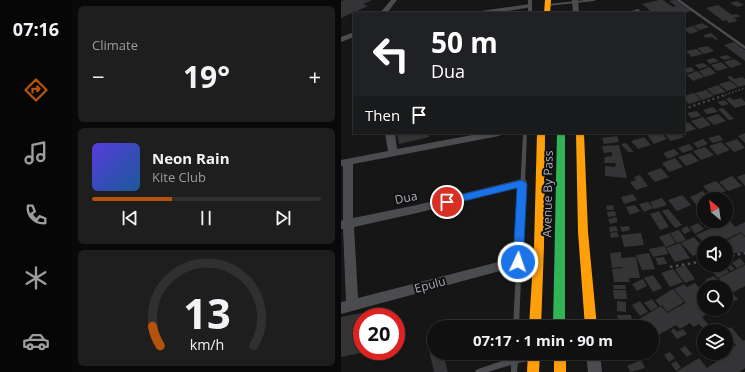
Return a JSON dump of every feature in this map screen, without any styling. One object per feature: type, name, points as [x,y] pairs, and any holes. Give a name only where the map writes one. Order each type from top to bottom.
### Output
[{"type":"main road","name":"Avenue By Pass","points":[[535,320],[539,246],[541,134]]},
{"type":"main road","name":"Avenue By Pass","points":[[559,320],[561,134]]},
{"type":"main road","points":[[580,134],[583,232],[590,320]]},
{"type":"main road","points":[[533,360],[533,372]]},
{"type":"main road","points":[[560,360],[560,372]]},
{"type":"street","points":[[384,12],[394,0]]},
{"type":"street","points":[[575,1],[576,12]]},
{"type":"street","points":[[488,12],[530,6]]},
{"type":"street","points":[[341,40],[353,34]]},
{"type":"street","points":[[390,134],[393,153]]},
{"type":"street","points":[[347,307],[344,224],[344,163],[494,134]]},
{"type":"street","name":"Dua","points":[[344,224],[417,209],[522,184]]},
{"type":"street","name":"Epulu","points":[[347,307],[518,262]]},
{"type":"street","points":[[594,360],[595,372]]},
{"type":"lane","points":[[548,6],[559,6],[575,1],[594,0]]},
{"type":"lane","points":[[678,0],[745,48]]},
{"type":"lane","points":[[631,12],[638,10]]},
{"type":"lane","points":[[516,320],[525,134]]},
{"type":"lane","points":[[478,372],[508,360]]},
{"type":"lane","points":[[514,372],[515,360]]},
{"type":"path","points":[[685,109],[745,88]]},
{"type":"path","points":[[733,256],[745,253]]},
{"type":"path","points":[[670,267],[697,262]]},
{"type":"building","points":[[372,0],[363,4],[368,6],[341,18],[341,1]]},
{"type":"building","points":[[663,0],[673,7],[676,6],[669,1],[675,0],[691,11],[685,13],[652,12],[642,4]]},
{"type":"building","points":[[737,1],[744,5],[737,7],[730,3]]},
{"type":"building","points":[[718,5],[732,15],[736,14],[741,16],[734,18],[738,21],[729,23],[726,20],[723,21],[706,8]]},
{"type":"building","points":[[702,23],[709,27],[700,30],[693,26]]},
{"type":"building","points":[[692,26],[699,31],[690,34],[685,29]]},
{"type":"building","points":[[711,33],[718,39],[716,40],[712,37],[706,38],[703,35]]},
{"type":"building","points":[[734,42],[745,50],[745,61],[724,45]]},
{"type":"building","points":[[708,46],[714,51],[704,54],[697,48]]},
{"type":"building","points":[[696,49],[703,54],[692,57],[686,51]]},
{"type":"building","points":[[727,55],[732,58],[724,60],[719,57]]},
{"type":"building","points":[[714,58],[719,61],[710,64],[706,60]]},
{"type":"building","points":[[734,59],[742,64],[731,68],[724,62]]},
{"type":"building","points":[[721,62],[728,68],[717,71],[711,65]]},
{"type":"building","points":[[703,63],[708,66],[699,69],[695,65]]},
{"type":"building","points":[[691,67],[695,71],[686,73],[685,69]]},
{"type":"building","points":[[709,67],[716,73],[705,77],[699,71]]},
{"type":"building","points":[[697,71],[704,77],[693,81],[687,75]]},
{"type":"building","points":[[731,76],[734,79],[742,77],[745,79],[745,85],[739,87],[727,77]]},
{"type":"building","points":[[730,81],[738,87],[727,91],[719,84]]},
{"type":"building","points":[[718,85],[726,92],[714,95],[707,89]]},
{"type":"building","points":[[706,90],[714,96],[702,100],[695,93]]},
{"type":"building","points":[[694,93],[701,100],[689,104],[685,100],[685,96]]},
{"type":"building","points":[[730,97],[733,100],[741,98],[745,102],[745,105],[735,108],[726,99]]},
{"type":"building","points":[[724,100],[729,104],[722,106],[717,102]]},
{"type":"building","points":[[713,107],[718,112],[707,114],[703,110]]},
{"type":"building","points":[[723,108],[734,119],[729,120],[718,109]]},
{"type":"building","points":[[697,111],[701,116],[691,118],[687,113]]},
{"type":"building","points":[[718,114],[726,121],[714,125],[706,118]]},
{"type":"building","points":[[703,117],[711,125],[699,129],[691,121]]},
{"type":"building","points":[[688,122],[696,129],[685,133],[685,123]]},
{"type":"building","points":[[745,133],[745,143],[738,136]]},
{"type":"building","points":[[397,134],[428,134],[429,137],[399,144]]},
{"type":"building","points":[[662,134],[667,139],[654,144],[647,135]]},
{"type":"building","points":[[664,134],[681,134],[684,137],[671,141]]},
{"type":"building","points":[[719,135],[723,140],[713,143],[708,138]]},
{"type":"building","points":[[617,136],[619,142],[604,144],[602,138]]},
{"type":"building","points":[[644,137],[651,145],[638,149],[631,141]]},
{"type":"building","points":[[703,139],[708,144],[698,148],[693,143]]},
{"type":"building","points":[[737,139],[745,148],[734,152],[725,143]]},
{"type":"building","points":[[721,142],[730,150],[717,155],[709,146]]},
{"type":"building","points":[[626,143],[634,152],[628,152],[621,144]]},
{"type":"building","points":[[689,144],[694,149],[683,153],[678,148]]},
{"type":"building","points":[[619,145],[627,178],[605,176],[605,166],[615,167],[616,163],[604,163],[605,157],[612,156],[612,152],[604,153],[602,146]]},
{"type":"building","points":[[705,147],[714,155],[701,160],[693,151]]},
{"type":"building","points":[[674,149],[679,154],[668,159],[663,153]]},
{"type":"building","points":[[691,153],[699,161],[686,166],[678,157]]},
{"type":"building","points":[[675,158],[683,167],[669,172],[662,163]]},
{"type":"building","points":[[661,168],[669,177],[655,182],[647,173]]},
{"type":"building","points":[[745,174],[745,186],[737,177]]},
{"type":"building","points":[[640,175],[648,186],[636,190],[630,182],[636,180],[634,177]]},
{"type":"building","points":[[732,176],[742,186],[728,191],[719,182]]},
{"type":"building","points":[[716,181],[726,191],[708,192],[703,186]]},
{"type":"building","points":[[633,194],[637,200],[624,204],[621,197]]},
{"type":"building","points":[[697,194],[697,206],[690,197]]},
{"type":"building","points":[[682,195],[691,205],[677,211],[668,200]]},
{"type":"building","points":[[662,198],[667,205],[654,209],[650,202]]},
{"type":"building","points":[[648,202],[653,208],[644,212],[639,204]]},
{"type":"building","points":[[613,205],[614,210],[607,210],[606,206]]},
{"type":"building","points":[[635,205],[640,211],[630,215],[626,207]]},
{"type":"building","points":[[668,209],[682,225],[675,228],[662,211]]},
{"type":"building","points":[[615,211],[616,216],[608,217],[607,212]]},
{"type":"building","points":[[659,211],[664,219],[655,222],[650,214]]},
{"type":"building","points":[[617,217],[617,222],[610,224],[608,219]]},
{"type":"building","points":[[664,219],[669,227],[660,230],[655,222]]},
{"type":"building","points":[[745,222],[745,236],[741,232],[733,236],[696,235],[711,228],[733,228],[733,225],[735,227]]},
{"type":"building","points":[[697,224],[697,228],[704,229],[695,234],[690,227]]},
{"type":"building","points":[[616,226],[618,231],[610,232],[609,227]]},
{"type":"building","points":[[629,226],[630,230],[622,232],[620,227]]},
{"type":"building","points":[[687,226],[691,231],[684,234],[681,229]]},
{"type":"building","points":[[679,230],[686,240],[677,243],[670,233]]},
{"type":"building","points":[[617,232],[619,237],[611,238],[610,233]]},
{"type":"building","points":[[641,233],[644,245],[624,247],[621,235]]},
{"type":"building","points":[[669,233],[676,243],[666,247],[659,237]]},
{"type":"building","points":[[741,233],[745,237],[745,252],[733,253],[733,237]]},
{"type":"building","points":[[694,237],[697,241],[697,254],[693,256],[681,243]]},
{"type":"building","points":[[680,243],[690,258],[675,262],[666,248]]},
{"type":"building","points":[[665,246],[668,254],[653,257],[649,249]]},
{"type":"building","points":[[621,252],[621,258],[636,257],[640,278],[629,278],[630,282],[614,282],[612,269],[623,267],[612,268],[610,253]]},
{"type":"building","points":[[649,253],[655,269],[642,270],[636,255]]},
{"type":"building","points":[[664,257],[667,264],[658,265],[655,258]]},
{"type":"building","points":[[740,258],[745,264],[737,268],[733,262]]},
{"type":"building","points":[[685,265],[695,279],[685,283],[675,269]]},
{"type":"building","points":[[745,265],[745,286],[733,292],[733,280],[721,280],[719,278]]},
{"type":"building","points":[[673,269],[683,282],[670,287],[661,273]]},
{"type":"building","points":[[712,272],[729,272],[718,278]]},
{"type":"building","points":[[653,275],[662,288],[653,292],[644,278]]},
{"type":"building","points":[[714,276],[718,280],[705,280]]},
{"type":"building","points":[[643,279],[647,286],[637,291],[632,284]]},
{"type":"building","points":[[695,283],[697,285],[697,316],[704,316],[702,317],[708,324],[697,324],[693,327],[690,323],[680,329],[676,325],[659,335],[659,320],[639,319],[661,306],[667,313],[687,302],[685,302],[674,289],[684,284],[687,287]]},
{"type":"building","points":[[613,285],[625,285],[626,289],[614,289]]},
{"type":"building","points":[[673,289],[684,302],[667,312],[662,305],[660,306],[655,300]]},
{"type":"building","points":[[613,290],[626,290],[627,299],[614,299]]},
{"type":"building","points":[[733,294],[738,299],[733,302]]},
{"type":"building","points":[[652,299],[658,307],[651,311],[644,303]]},
{"type":"building","points":[[617,301],[626,302],[626,312],[617,311]]},
{"type":"building","points":[[640,301],[648,312],[640,316],[632,305]]},
{"type":"building","points":[[353,315],[353,355],[341,357],[341,317]]},
{"type":"building","points":[[617,315],[631,315],[632,320],[618,320]]},
{"type":"building","points":[[674,328],[677,332],[683,329],[687,334],[677,339],[671,331]]},
{"type":"building","points":[[733,329],[743,341],[745,340],[745,368],[740,372],[676,372],[697,359],[701,360],[707,368],[719,360],[733,360],[733,347],[736,345],[733,341]]},
{"type":"building","points":[[685,346],[692,354],[687,357],[680,349]]},
{"type":"building","points":[[670,352],[675,358],[669,362],[664,355]]},
{"type":"building","points":[[431,360],[445,360],[448,372],[434,372]]},
{"type":"building","points":[[641,360],[645,368],[631,372],[627,366]]},
{"type":"building","points":[[676,361],[681,367],[676,371],[671,364]]},
{"type":"traffic: fast","points":[[559,320],[561,134]]},
{"type":"traffic: slow","points":[[547,12],[548,0]]},
{"type":"traffic: slow","points":[[535,320],[539,246],[541,134]]},
{"type":"traffic: slow","points":[[580,134],[583,232],[590,320]]},
{"type":"traffic: slow","points":[[533,372],[534,360]]},
{"type":"traffic: slow","points":[[560,360],[560,372]]},
{"type":"route","points":[[447,202],[522,184],[518,262]]}]
